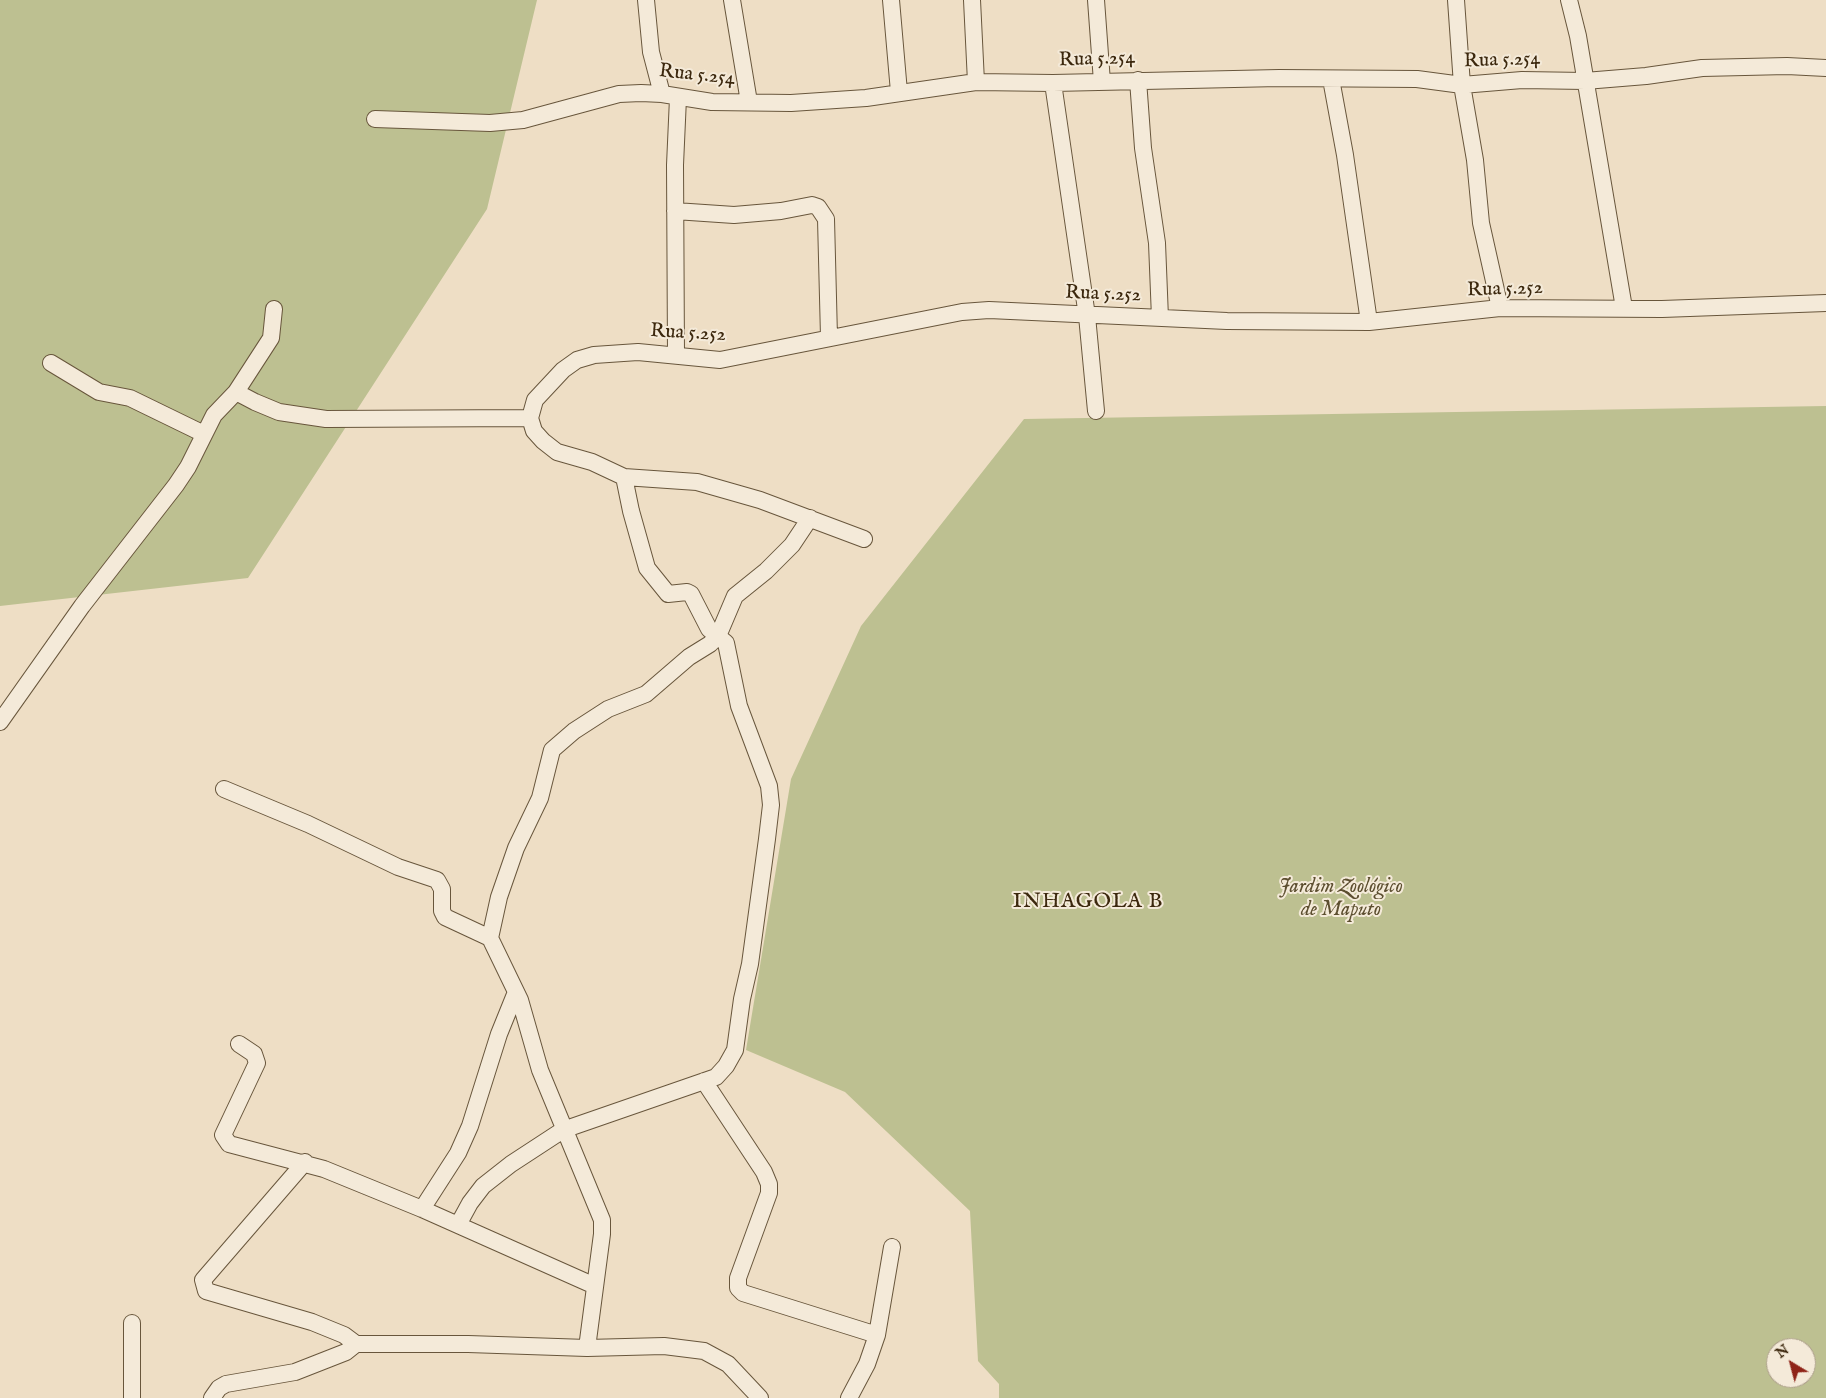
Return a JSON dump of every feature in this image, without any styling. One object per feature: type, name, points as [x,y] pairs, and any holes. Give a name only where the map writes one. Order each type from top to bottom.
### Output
[{"type":"street","points":[[646,0],[651,52],[670,96],[675,211],[676,355]]},
{"type":"street","points":[[732,0],[749,102]]},
{"type":"street","points":[[891,0],[899,92]]},
{"type":"street","points":[[972,0],[976,82]]},
{"type":"street","points":[[1096,0],[1102,82]]},
{"type":"street","points":[[1456,0],[1462,85],[1475,160],[1481,223],[1500,308]]},
{"type":"street","points":[[1569,0],[1578,36],[1624,308]]},
{"type":"street","name":"Rua 5.254","points":[[375,119],[490,123],[524,120],[619,94],[670,96],[712,102],[835,101],[976,82],[1053,83],[1138,80],[1417,79],[1462,85],[1522,80],[1585,81],[1646,76],[1702,68],[1788,66],[1826,68]]},
{"type":"street","points":[[1332,79],[1369,322]]},
{"type":"street","points":[[1138,80],[1143,148],[1156,243],[1160,318]]},
{"type":"street","points":[[1053,83],[1087,316],[1096,411]]},
{"type":"street","points":[[675,211],[734,215],[780,211],[812,205],[818,207],[826,220],[829,337]]},
{"type":"street","name":"Rua 5.252","points":[[530,418],[535,400],[563,370],[577,360],[594,355],[622,352],[720,360],[962,312],[988,310],[1227,321],[1369,322],[1500,308],[1662,309],[1826,303]]},
{"type":"street","points":[[0,722],[76,614],[176,485],[214,415],[236,392],[270,338],[274,309]]},
{"type":"street","points":[[51,364],[99,392],[130,398],[204,434]]},
{"type":"street","points":[[236,392],[280,412],[326,419],[530,418],[539,436],[557,452],[592,462],[624,477],[697,482],[760,500],[864,539]]},
{"type":"street","points":[[458,1225],[470,1203],[483,1186],[510,1164],[563,1130],[716,1076],[735,1050],[757,918],[771,805],[768,786],[739,706],[728,648],[704,620],[691,594],[687,592],[668,594],[647,568],[631,511],[624,477]]},
{"type":"street","points":[[587,1348],[602,1234],[602,1220],[563,1130],[540,1070],[516,992],[490,938],[499,898],[516,848],[540,798],[552,750],[574,731],[608,709],[646,694],[718,636],[735,596],[766,571],[792,544],[810,518]]},
{"type":"street","points":[[224,790],[308,824],[398,867],[437,880],[442,889],[442,911],[445,917],[490,938]]},
{"type":"street","points":[[422,1209],[458,1154],[470,1126],[501,1026],[516,992]]},
{"type":"street","points":[[239,1044],[254,1054],[256,1062],[223,1135],[224,1140],[229,1144],[305,1162],[422,1209],[595,1286]]},
{"type":"street","points":[[704,1080],[764,1172],[769,1184],[769,1193],[738,1278],[738,1288],[743,1293],[878,1334]]},
{"type":"street","points":[[305,1162],[202,1280],[206,1291],[245,1304],[312,1322],[344,1335],[356,1344],[468,1344],[587,1348],[664,1346],[704,1351],[728,1364],[760,1398]]},
{"type":"street","points":[[849,1398],[867,1364],[878,1334],[892,1247]]},
{"type":"street","points":[[132,1323],[132,1398]]},
{"type":"street","points":[[212,1398],[219,1388],[226,1384],[295,1372],[346,1352],[356,1344]]},
{"type":"green space","points":[[0,0],[537,0],[487,209],[248,578],[0,606]]},
{"type":"green space","name":"Jardim Zoológico de Maputo","points":[[1826,406],[1826,1398],[999,1398],[999,1384],[978,1361],[970,1211],[845,1092],[746,1050],[791,779],[861,626],[1024,419]]},
{"type":"district","name":"INHAGOLA B","points":[[1088,903]]}]
